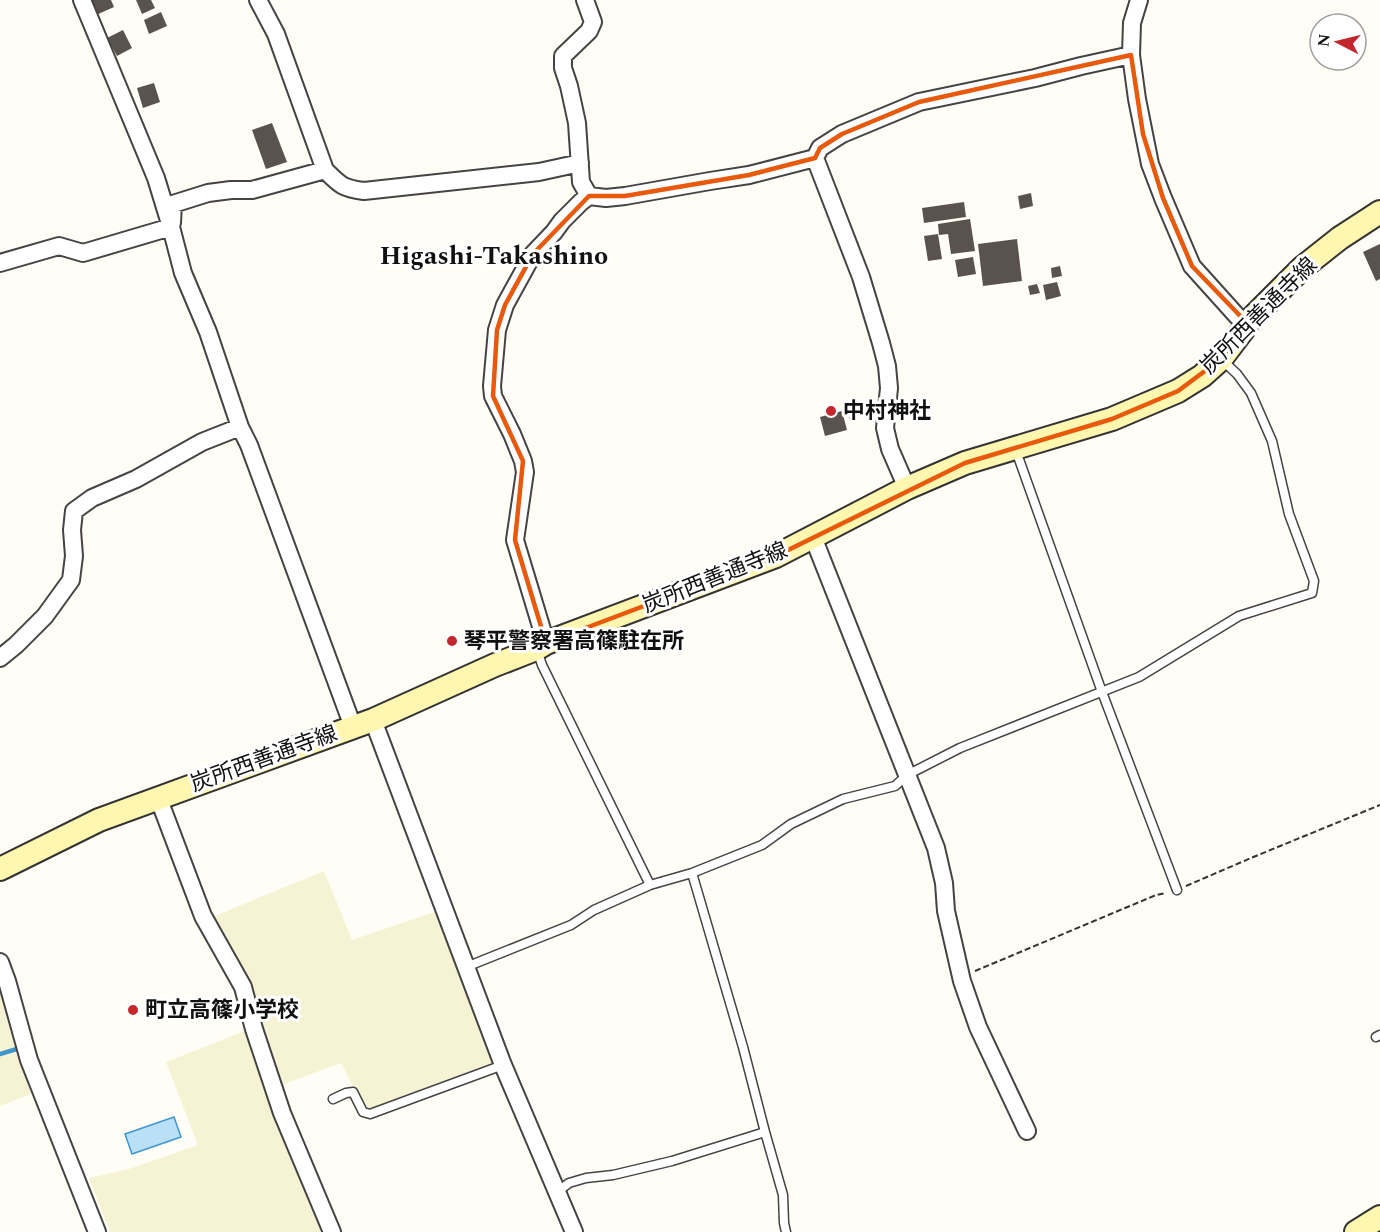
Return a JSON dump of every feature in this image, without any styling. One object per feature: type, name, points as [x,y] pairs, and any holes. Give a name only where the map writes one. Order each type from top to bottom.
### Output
[{"type":"main road","name":"炭所西善通寺線","points":[[0,869],[99,820],[373,720],[541,646],[776,556],[907,488],[965,464],[1112,419],[1178,392],[1202,376],[1221,359],[1247,323],[1302,268],[1340,238],[1380,212]]},
{"type":"main road","points":[[1356,1232],[1380,1217]]},
{"type":"street","points":[[82,0],[156,178],[183,273],[208,332],[240,427],[249,445],[349,716]]},
{"type":"street","points":[[258,0],[276,34],[325,170],[340,185],[364,191],[539,172],[580,163]]},
{"type":"street","points":[[585,0],[593,22],[589,31],[563,56],[563,68],[577,123],[581,182],[589,196]]},
{"type":"street","points":[[1139,0],[1132,23],[1131,55],[1150,164],[1192,266],[1247,323]]},
{"type":"street","points":[[907,488],[890,449],[885,428],[889,388],[881,343],[861,277],[815,158],[820,148],[842,134],[920,102],[1131,55]]},
{"type":"street","points":[[541,646],[515,540],[525,472],[523,461],[493,396],[497,330],[504,304],[533,254],[580,202],[589,196],[606,198],[625,196],[749,175],[815,158]]},
{"type":"street","points":[[171,227],[173,204],[208,193],[252,190],[325,170]]},
{"type":"street","points":[[0,263],[59,246],[83,253],[171,227]]},
{"type":"street","points":[[0,658],[45,616],[71,580],[74,556],[72,530],[74,511],[92,498],[136,479],[202,442],[240,427]]},
{"type":"street","points":[[813,537],[936,848],[944,883],[946,911],[968,1000],[978,1027],[1027,1131]]},
{"type":"street","points":[[373,720],[503,1065],[574,1232]]},
{"type":"street","points":[[158,797],[203,916],[243,987],[254,1029],[282,1113],[332,1232]]},
{"type":"street","points":[[0,962],[29,1060],[97,1232]]},
{"type":"lane","points":[[466,967],[571,925],[594,910],[650,885],[692,873],[762,845],[791,824],[843,799],[895,786],[907,775],[960,748],[1139,677],[1239,616],[1312,593],[1314,581],[1289,514],[1272,441],[1251,393],[1237,374],[1221,359]]},
{"type":"lane","points":[[1014,448],[1102,692],[1177,890]]},
{"type":"lane","points":[[541,646],[542,665],[650,885]]},
{"type":"lane","points":[[692,873],[783,1195],[786,1232]]},
{"type":"lane","points":[[333,1099],[353,1092],[363,1112],[370,1114],[503,1065]]},
{"type":"lane","points":[[556,1192],[568,1183],[672,1161],[765,1132]]},
{"type":"path","points":[[849,418],[886,409]]},
{"type":"highlighted area","points":[[1131,55],[1143,134],[1163,198],[1192,266],[1247,323],[1243,330],[1221,359],[1178,391],[1112,419],[965,463],[776,556],[546,643],[515,540],[523,461],[493,396],[497,330],[505,305],[533,254],[589,196],[625,196],[749,175],[815,158],[820,148],[842,134],[919,102]]},
{"type":"shaded area","points":[[324,871],[352,940],[437,911],[494,1059],[490,1064],[370,1108],[363,1106],[341,1063],[279,1086],[210,918]]},
{"type":"shaded area","points":[[0,989],[16,1052],[31,1094],[0,1106]]},
{"type":"shaded area","points":[[247,1030],[327,1232],[110,1232],[89,1178],[129,1169],[198,1145],[166,1062]]},
{"type":"water","points":[[174,1117],[181,1137],[132,1154],[125,1134]]},
{"type":"building","points":[[89,0],[111,0],[114,7],[96,15]]},
{"type":"building","points":[[136,0],[151,0],[155,8],[142,14]]},
{"type":"building","points":[[161,12],[167,26],[149,34],[144,20]]},
{"type":"building","points":[[123,30],[132,48],[117,56],[107,38]]},
{"type":"building","points":[[154,83],[160,102],[143,108],[137,88]]},
{"type":"building","points":[[272,123],[287,162],[266,169],[252,130]]},
{"type":"building","points":[[1031,193],[1033,206],[1020,209],[1018,196]]},
{"type":"building","points":[[964,202],[966,217],[924,223],[922,208]]},
{"type":"building","points":[[970,219],[975,251],[951,254],[948,234],[939,235],[938,224]]},
{"type":"building","points":[[938,234],[942,259],[928,261],[924,236]]},
{"type":"building","points":[[1017,239],[1022,281],[983,286],[978,244]]},
{"type":"building","points":[[1380,244],[1380,279],[1376,281],[1363,252]]},
{"type":"building","points":[[973,257],[976,274],[958,277],[955,260]]},
{"type":"building","points":[[1060,266],[1062,276],[1052,278],[1051,268]]},
{"type":"building","points":[[1057,282],[1061,296],[1046,300],[1043,285]]},
{"type":"building","points":[[1037,284],[1040,293],[1030,295],[1028,286]]},
{"type":"building","points":[[842,411],[847,430],[825,436],[820,417]]},
{"type":"waterway","points":[[0,1054],[20,1048]]},
{"type":"place","name":"中村神社","points":[[831,411]]},
{"type":"place","name":"琴平警察署高篠駐在所","points":[[452,641]]},
{"type":"place","name":"町立高篠小学校","points":[[133,1010]]},
{"type":"district","name":"Higashi-Takashino","points":[[494,256]]}]
